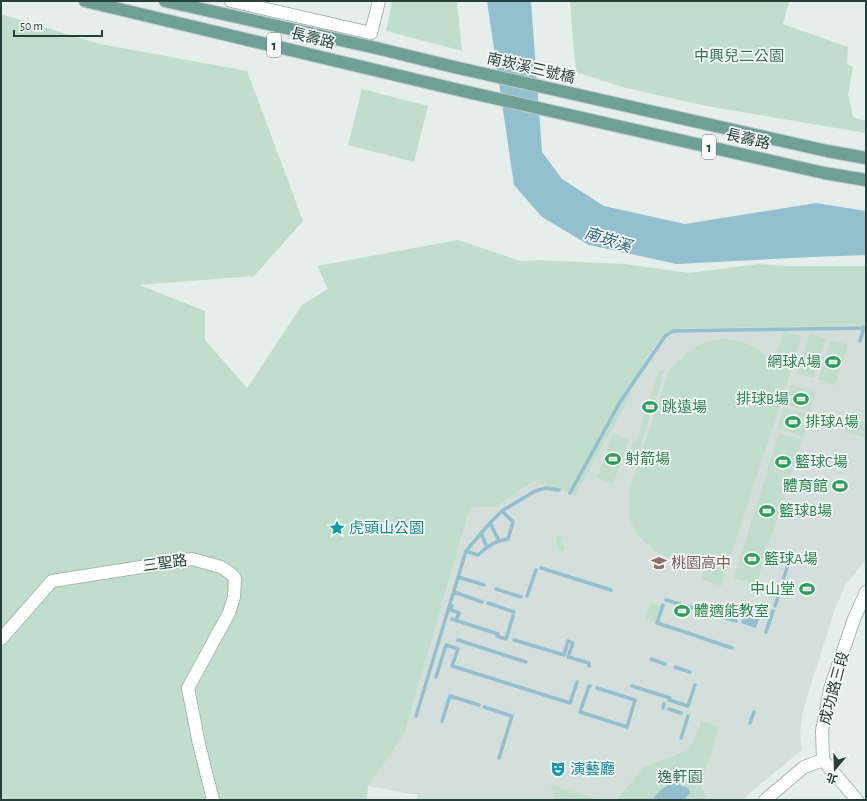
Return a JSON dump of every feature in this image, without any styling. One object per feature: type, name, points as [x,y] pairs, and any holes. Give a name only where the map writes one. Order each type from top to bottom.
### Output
[{"type":"main road","name":"長壽路","points":[[85,1],[463,91],[824,173],[866,180]]},
{"type":"main road","name":"長壽路","points":[[165,1],[372,47],[454,67]]},
{"type":"main road","name":"南崁溪三號橋","points":[[454,67],[600,100]]},
{"type":"main road","name":"長壽路","points":[[600,100],[827,151],[866,158]]},
{"type":"street","name":"長壽路","points":[[231,1],[371,33],[379,1]]},
{"type":"street","name":"三聖路","points":[[1,639],[52,581],[192,559],[221,567],[230,573],[235,578],[234,597],[229,613],[188,688],[199,744],[213,800]]},
{"type":"street","name":"成功路三段","points":[[823,760],[822,731],[830,689],[854,619],[866,592]]},
{"type":"street","points":[[765,800],[804,767],[823,760],[858,800]]},
{"type":"shaded area","name":"桃園高中","points":[[866,325],[866,560],[846,584],[835,609],[803,711],[800,732],[802,750],[751,792],[744,800],[417,800],[417,795],[368,786],[404,735],[470,508],[496,507],[534,481],[645,360],[666,331],[675,329]]},
{"type":"green space","points":[[392,1],[457,1],[462,51],[386,31]]},
{"type":"green space","name":"中興兒二公園","points":[[570,1],[789,2],[783,24],[848,47],[847,64],[853,67],[848,94],[853,117],[866,121],[866,133],[706,106],[622,87],[576,72]]},
{"type":"green space","points":[[1,14],[100,44],[247,71],[303,221],[254,276],[139,285],[205,311],[205,340],[247,388],[302,305],[328,289],[317,266],[458,240],[520,261],[537,260],[624,264],[690,273],[758,264],[789,266],[866,266],[866,325],[675,329],[666,331],[645,360],[626,404],[575,495],[534,481],[496,507],[470,508],[404,735],[368,786],[367,800],[1,800]]},
{"type":"green space","points":[[362,89],[428,106],[414,162],[348,145]]},
{"type":"green space","points":[[784,331],[802,337],[721,586],[701,579],[708,553],[693,559],[676,560],[662,555],[648,545],[636,532],[632,525],[629,507],[630,488],[669,371],[676,363],[700,345],[718,339],[729,339],[740,341],[756,348],[765,356],[772,368]]},
{"type":"green space","points":[[810,333],[826,339],[813,378],[797,373]]},
{"type":"green space","name":"網球A場","points":[[831,340],[848,345],[835,385],[818,379]]},
{"type":"green space","name":"跳遠場","points":[[659,370],[664,372],[641,444],[643,445],[638,459],[629,455],[633,442],[636,442]]},
{"type":"green space","name":"排球B場","points":[[791,385],[816,393],[810,412],[785,404]]},
{"type":"green space","name":"排球A場","points":[[784,407],[809,415],[803,437],[777,428]]},
{"type":"green space","points":[[849,417],[866,423],[866,438],[844,432]]},
{"type":"green space","name":"射箭場","points":[[613,433],[629,439],[613,484],[597,478]]},
{"type":"green space","points":[[779,433],[802,440],[756,585],[734,578]]},
{"type":"green space","points":[[564,536],[561,542],[565,547],[563,552],[558,551],[556,537]]},
{"type":"green space","points":[[652,603],[662,606],[656,622],[645,619]]},
{"type":"green space","name":"逸軒園","points":[[701,721],[719,727],[701,784],[707,800],[616,800],[645,767],[686,751],[694,742]]},
{"type":"green space","points":[[551,785],[598,800],[555,800]]},
{"type":"water","name":"南崁溪","points":[[487,1],[531,1],[542,152],[562,179],[604,206],[685,224],[816,203],[866,211],[866,255],[677,264],[589,245],[542,217],[514,185]]},
{"type":"water","points":[[745,611],[760,616],[756,628],[741,623]]},
{"type":"water","points":[[670,783],[688,788],[690,793],[685,800],[652,800],[660,791]]},
{"type":"waterway","points":[[860,341],[864,327]]},
{"type":"waterway","points":[[570,493],[620,402],[666,335],[673,331],[866,328]]},
{"type":"waterway","points":[[416,716],[466,551],[502,511],[535,491],[546,488],[559,490]]},
{"type":"waterway","points":[[466,551],[478,555],[492,544],[508,539],[513,522],[502,511]]},
{"type":"waterway","points":[[490,523],[499,541]]},
{"type":"waterway","points":[[481,533],[487,547]]},
{"type":"waterway","points":[[775,606],[792,552]]},
{"type":"waterway","points":[[541,568],[611,590]]},
{"type":"waterway","points":[[527,596],[536,570]]},
{"type":"waterway","points":[[458,577],[484,585]]},
{"type":"waterway","points":[[496,589],[521,597]]},
{"type":"waterway","points":[[454,592],[482,602]]},
{"type":"waterway","points":[[666,600],[736,621]]},
{"type":"waterway","points":[[488,603],[514,612]]},
{"type":"waterway","points":[[663,605],[657,623],[697,636]]},
{"type":"waterway","points":[[452,606],[451,610],[459,613],[456,620]]},
{"type":"waterway","points":[[766,632],[773,611]]},
{"type":"waterway","points":[[452,619],[498,634],[497,636],[506,639],[513,616]]},
{"type":"waterway","points":[[699,637],[732,648]]},
{"type":"waterway","points":[[458,640],[526,662]]},
{"type":"waterway","points":[[514,640],[564,655],[568,641],[573,643],[568,657],[589,663],[589,666]]},
{"type":"waterway","points":[[436,677],[446,645],[458,649],[452,666],[570,703],[577,682]]},
{"type":"waterway","points":[[651,659],[665,664]]},
{"type":"waterway","points":[[675,667],[690,672]]},
{"type":"waterway","points":[[632,686],[670,698],[669,700],[688,706],[695,685]]},
{"type":"waterway","points":[[590,686],[580,712],[627,727],[635,700],[597,688]]},
{"type":"waterway","points":[[442,721],[450,696],[479,705]]},
{"type":"waterway","points":[[663,708],[664,704]]},
{"type":"waterway","points":[[484,707],[512,716],[499,758]]},
{"type":"waterway","points":[[669,709],[681,713]]},
{"type":"waterway","points":[[750,723],[754,712]]},
{"type":"waterway","points":[[681,738],[688,716]]},
{"type":"place","name":"網球A場","points":[[833,362]]},
{"type":"place","name":"排球B場","points":[[801,399]]},
{"type":"place","name":"跳遠場","points":[[650,407]]},
{"type":"place","name":"排球A場","points":[[793,422]]},
{"type":"place","name":"射箭場","points":[[613,459]]},
{"type":"place","name":"籃球C場","points":[[783,462]]},
{"type":"place","name":"體育館","points":[[840,486]]},
{"type":"place","name":"籃球B場","points":[[767,511]]},
{"type":"place","name":"虎頭山公園","points":[[337,528]]},
{"type":"place","name":"籃球A場","points":[[752,559]]},
{"type":"place","name":"桃園高中","points":[[659,563]]},
{"type":"place","name":"中山堂","points":[[807,589]]},
{"type":"place","name":"體適能教室","points":[[682,611]]},
{"type":"place","name":"演藝廳","points":[[558,769]]}]
